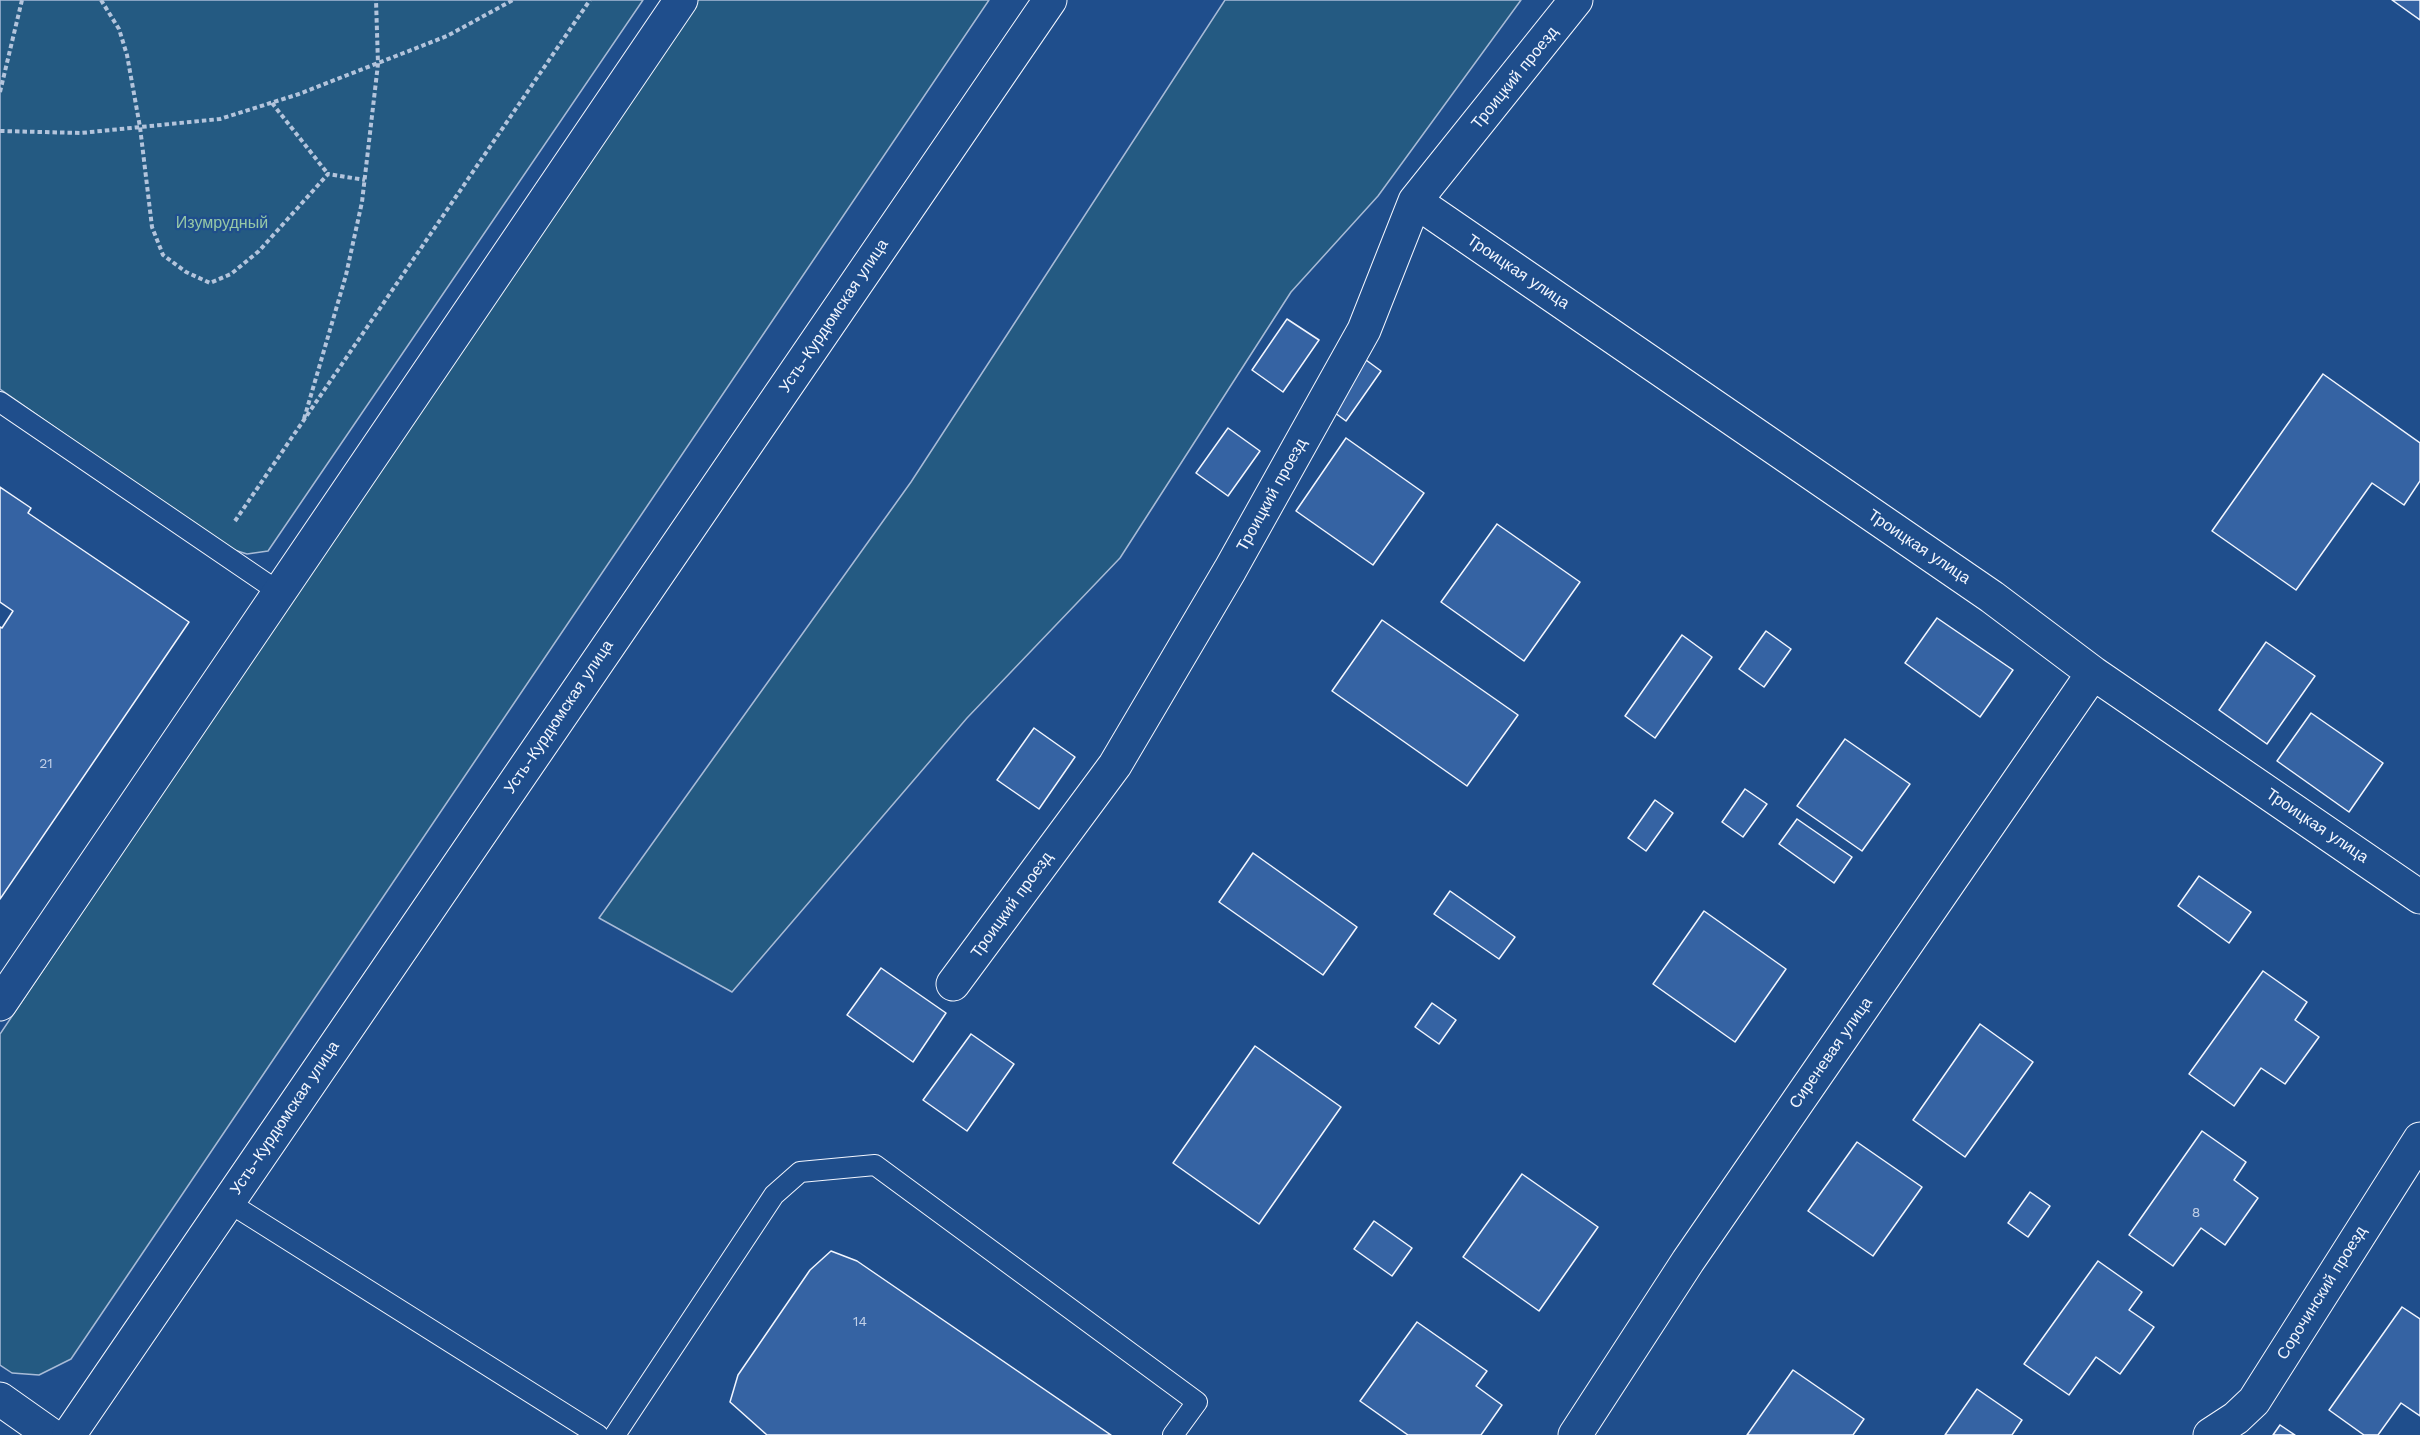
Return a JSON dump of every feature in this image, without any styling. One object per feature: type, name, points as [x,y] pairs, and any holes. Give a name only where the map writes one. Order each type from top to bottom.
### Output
[{"type":"street","points":[[0,1004],[681,0]]},
{"type":"street","name":"Усть-Курдюмская улица","points":[[69,1435],[1050,0]]},
{"type":"street","name":"Троицкий проезд","points":[[953,984],[1115,765],[1230,570],[1364,330],[1415,201],[1576,0]]},
{"type":"street","name":"Троицкая улица","points":[[1415,201],[1992,597],[2093,673],[2420,897]]},
{"type":"street","name":"Сиреневая улица","points":[[1575,1435],[1688,1261],[2093,673]]},
{"type":"street","name":"Сорочинский проезд","points":[[2210,1435],[2236,1418],[2254,1401],[2420,1139]]},
{"type":"street","points":[[0,1399],[51,1435]]},
{"type":"lane","points":[[0,402],[279,592]]},
{"type":"lane","points":[[615,1435],[774,1195],[800,1172],[875,1166],[1197,1401],[1173,1435]]},
{"type":"lane","points":[[228,1202],[598,1435]]},
{"type":"path","points":[[0,92],[22,0]]},
{"type":"path","points":[[101,0],[119,29],[127,55],[140,128],[152,227],[163,255],[186,272],[210,283],[231,274],[259,251],[328,174]]},
{"type":"path","points":[[303,422],[346,275],[365,180],[378,64],[376,0]]},
{"type":"path","points":[[0,131],[81,133],[220,119],[272,103],[447,36],[513,0]]},
{"type":"path","points":[[216,549],[590,0]]},
{"type":"path","points":[[272,103],[328,174],[365,180]]},
{"type":"green space","name":"Изумрудный","points":[[0,0],[643,0],[268,551],[247,554],[228,548],[0,389]]},
{"type":"green space","points":[[695,0],[989,0],[71,1359],[39,1375],[12,1373],[0,1365],[0,1034]]},
{"type":"green space","points":[[1225,0],[1521,0],[1378,196],[1291,292],[1120,558],[967,718],[732,992],[599,918],[911,482]]},
{"type":"building","points":[[2392,0],[2420,0],[2420,20]]},
{"type":"building","points":[[1287,319],[1319,340],[1283,392],[1252,370]]},
{"type":"building","points":[[1366,360],[1381,371],[1346,421],[1331,410]]},
{"type":"building","points":[[2323,374],[2420,443],[2420,481],[2404,505],[2372,483],[2296,590],[2212,531]]},
{"type":"building","points":[[1228,428],[1260,451],[1228,496],[1196,473]]},
{"type":"building","points":[[1346,438],[1424,493],[1373,565],[1296,511]]},
{"type":"building","points":[[0,487],[31,508],[28,513],[189,622],[0,899],[0,627],[2,628],[13,611],[0,602]]},
{"type":"building","points":[[1497,524],[1580,582],[1524,661],[1441,602]]},
{"type":"building","points":[[1937,618],[2013,670],[1980,717],[1905,663]]},
{"type":"building","points":[[1382,620],[1518,715],[1467,786],[1332,691]]},
{"type":"building","points":[[1766,631],[1791,649],[1764,687],[1739,669]]},
{"type":"building","points":[[1682,635],[1712,657],[1655,738],[1625,716]]},
{"type":"building","points":[[2266,642],[2315,676],[2267,744],[2219,710]]},
{"type":"building","points":[[2311,713],[2383,763],[2349,812],[2277,761]]},
{"type":"building","points":[[1034,728],[1075,757],[1039,809],[997,780]]},
{"type":"building","points":[[1845,739],[1910,784],[1862,851],[1797,806]]},
{"type":"building","points":[[1745,789],[1767,804],[1743,837],[1722,822]]},
{"type":"building","points":[[1655,800],[1673,813],[1646,851],[1628,838]]},
{"type":"building","points":[[1797,819],[1852,857],[1834,883],[1779,844]]},
{"type":"building","points":[[1253,853],[1357,927],[1323,975],[1219,902]]},
{"type":"building","points":[[2199,876],[2251,912],[2229,943],[2178,906]]},
{"type":"building","points":[[1450,891],[1515,937],[1499,959],[1434,914]]},
{"type":"building","points":[[1704,911],[1786,969],[1735,1042],[1653,984]]},
{"type":"building","points":[[881,968],[946,1013],[913,1062],[847,1015]]},
{"type":"building","points":[[2263,971],[2307,1002],[2295,1020],[2319,1037],[2285,1084],[2261,1068],[2234,1106],[2189,1074]]},
{"type":"building","points":[[1432,1003],[1456,1020],[1439,1044],[1415,1027]]},
{"type":"building","points":[[1980,1024],[2033,1062],[1965,1157],[1913,1120]]},
{"type":"building","points":[[971,1034],[1014,1064],[967,1131],[923,1100]]},
{"type":"building","points":[[1255,1046],[1341,1107],[1259,1224],[1173,1163]]},
{"type":"building","points":[[2202,1131],[2246,1162],[2234,1180],[2258,1198],[2225,1245],[2201,1228],[2173,1266],[2129,1235]]},
{"type":"building","points":[[1857,1142],[1922,1187],[1873,1256],[1808,1211]]},
{"type":"building","points":[[1522,1174],[1598,1227],[1539,1311],[1463,1257]]},
{"type":"building","points":[[2030,1192],[2050,1206],[2028,1237],[2008,1223]]},
{"type":"building","points":[[1374,1221],[1412,1248],[1392,1276],[1354,1249]]},
{"type":"building","points":[[831,1251],[857,1261],[1111,1435],[767,1435],[730,1402],[738,1375],[810,1270]]},
{"type":"building","points":[[2098,1261],[2142,1292],[2129,1310],[2154,1327],[2120,1374],[2096,1357],[2069,1395],[2024,1364]]},
{"type":"building","points":[[2402,1307],[2420,1319],[2420,1416],[2401,1403],[2378,1435],[2364,1435],[2329,1410]]},
{"type":"building","points":[[1417,1322],[1487,1371],[1476,1386],[1502,1405],[1481,1435],[1408,1435],[1360,1401]]},
{"type":"building","points":[[1793,1370],[1864,1419],[1853,1435],[1747,1435]]},
{"type":"building","points":[[1977,1389],[2022,1420],[2012,1435],[1945,1435]]},
{"type":"building","points":[[2280,1425],[2295,1435],[2273,1435]]}]
